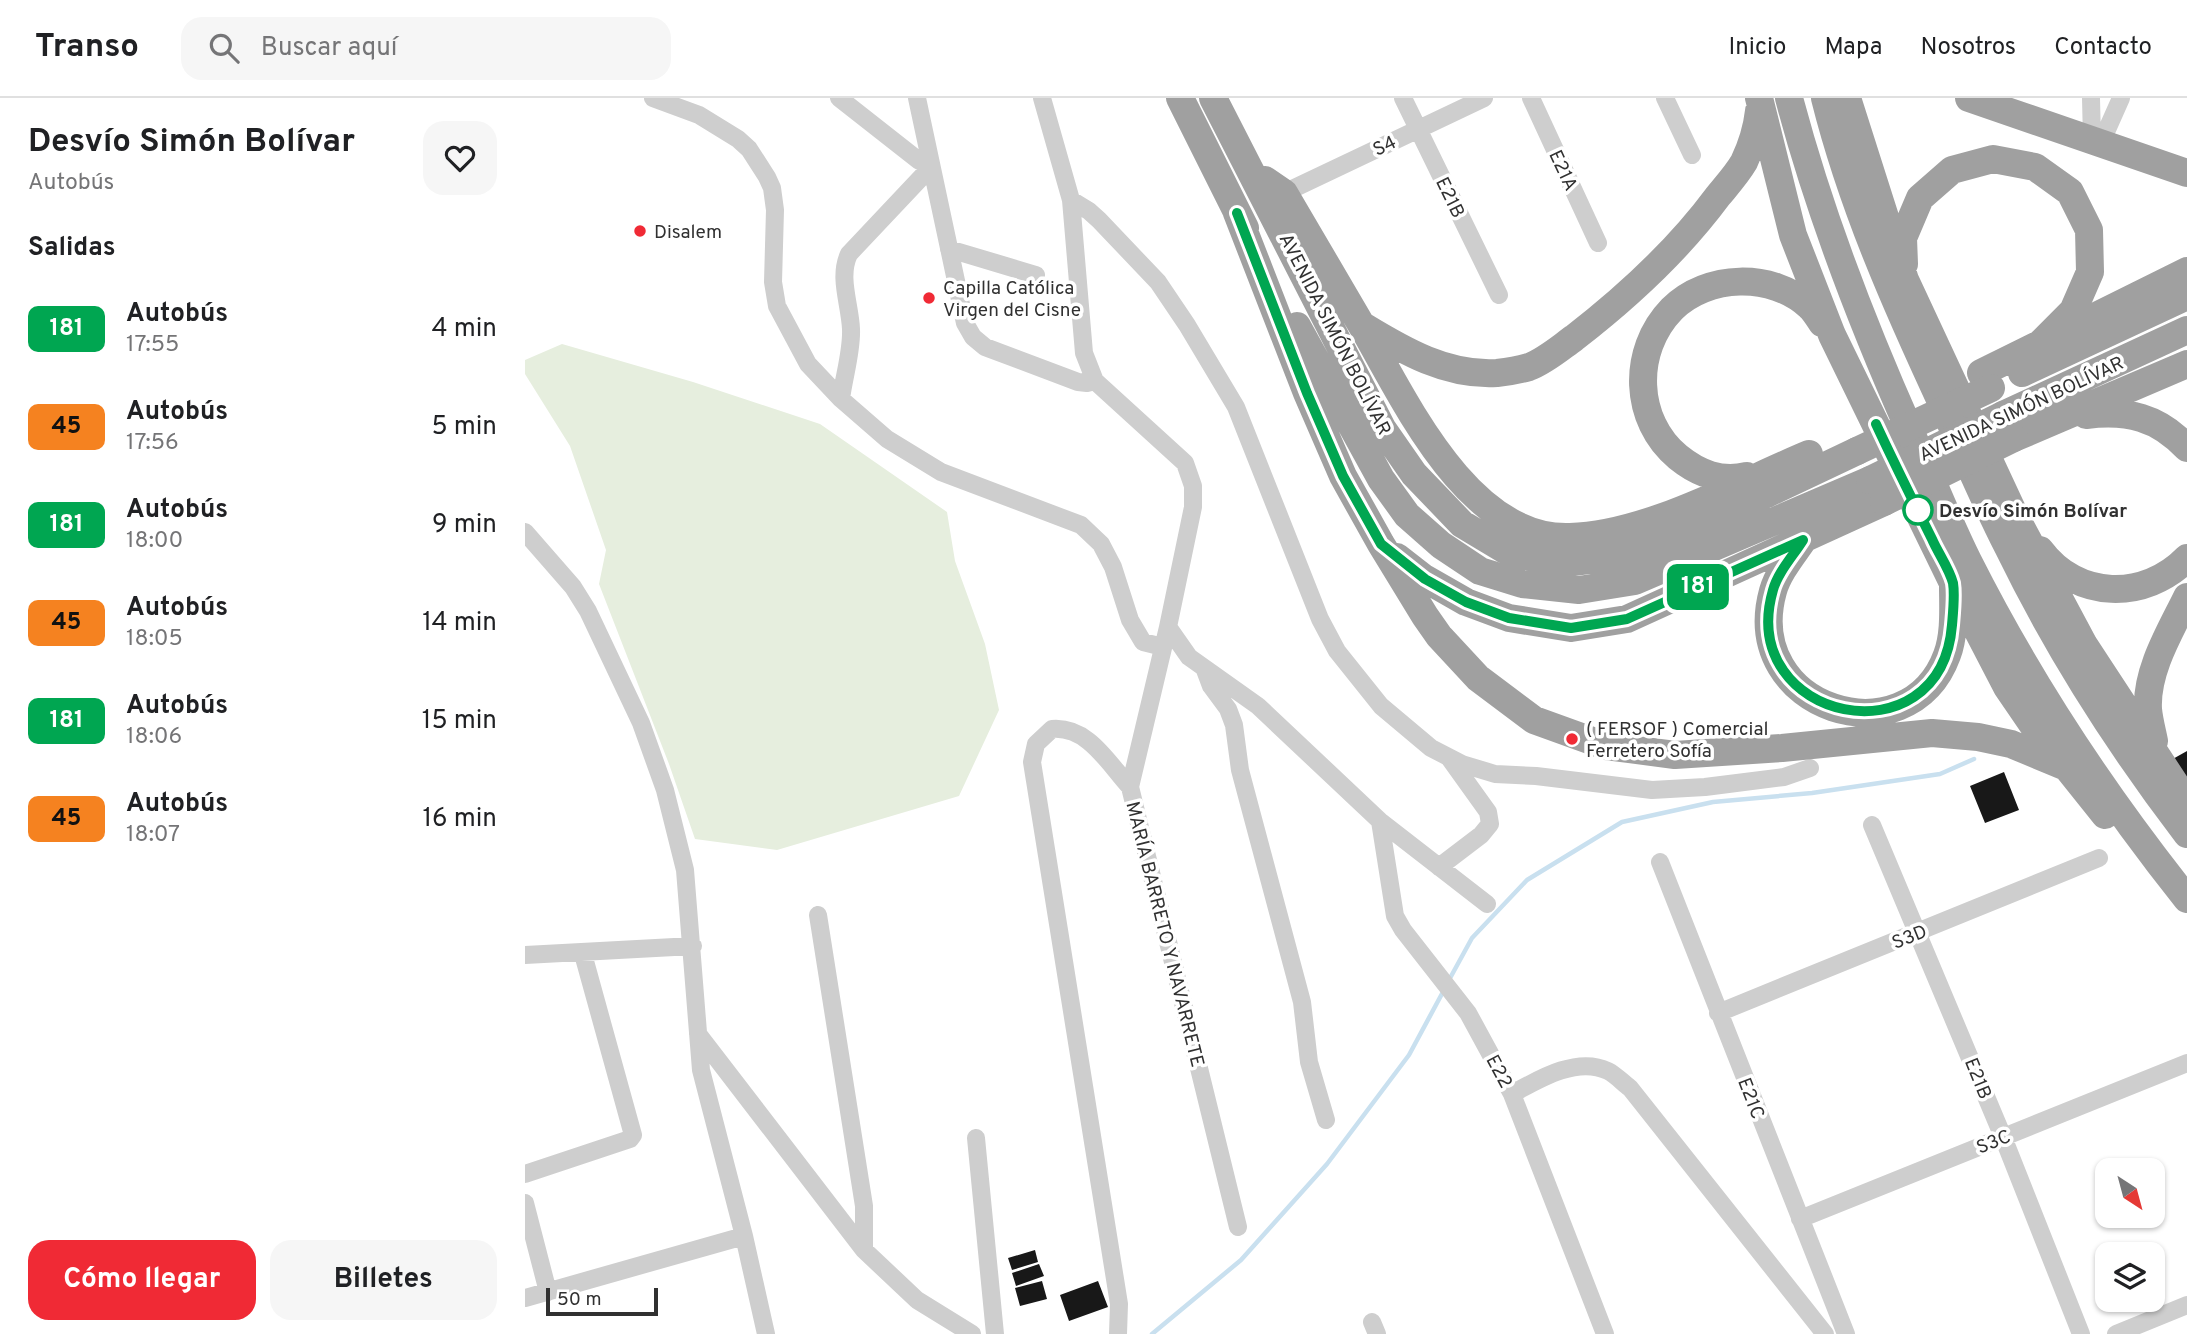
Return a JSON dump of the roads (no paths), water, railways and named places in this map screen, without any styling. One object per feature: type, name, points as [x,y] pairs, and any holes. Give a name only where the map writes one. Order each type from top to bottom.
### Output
[{"type":"highway","name":"AVENIDA SIMÓN BOLÍVAR","points":[[1179,98],[1237,213],[1381,479],[1407,515],[1441,545],[1479,570],[1523,584],[1579,590],[1635,581],[1877,491]]},
{"type":"highway","name":"AVENIDA SIMÓN BOLÍVAR","points":[[1213,98],[1382,428],[1414,474],[1462,524],[1512,554],[1568,563],[1626,555],[1681,535],[1854,443]]},
{"type":"highway","points":[[1789,98],[1803,149],[1867,332],[1969,562],[2036,684],[2156,860],[2187,898]]},
{"type":"highway","points":[[1825,98],[1835,139],[1867,235],[2008,549],[2078,674],[2155,792],[2187,834]]},
{"type":"highway","points":[[1847,98],[1905,280],[1969,412],[2015,516],[2084,645],[2187,802]]},
{"type":"highway","points":[[1969,98],[2187,173]]},
{"type":"highway","points":[[1760,99],[1793,235],[1832,335],[2007,687],[2064,766],[2125,839],[2156,860]]},
{"type":"highway","points":[[1361,324],[1404,350],[1431,362],[1465,371],[1497,373],[1530,366],[1553,353],[1605,314],[1661,262],[1700,220],[1743,164],[1757,131],[1760,99]]},
{"type":"highway","points":[[1905,280],[1903,238],[1920,198],[1952,170],[1993,159],[2035,167],[2070,192],[2089,230],[2090,272],[2073,311],[2041,343]]},
{"type":"highway","points":[[1252,172],[1284,193],[1403,398],[1443,460],[1476,497],[1514,525],[1538,535],[1571,537],[1624,529],[1658,519],[1767,471]]},
{"type":"highway","points":[[1237,213],[1307,393],[1343,476],[1381,544],[1439,636],[1478,678],[1534,720],[1606,746],[1675,755],[1781,748],[1931,733],[1978,737],[2011,744],[2064,766]]},
{"type":"highway","points":[[1832,335],[1809,306],[1777,286],[1740,280],[1703,288],[1672,309],[1650,340],[1641,376],[1646,413],[1665,446],[1694,469],[1729,480],[1767,471],[1854,443],[1986,381],[2041,343],[2187,271]]},
{"type":"highway","name":"AVENIDA SIMÓN BOLÍVAR","points":[[1986,381],[2187,296]]},
{"type":"highway","name":"AVENIDA SIMÓN BOLÍVAR","points":[[2009,427],[2187,330]]},
{"type":"highway","points":[[2066,417],[2187,364]]},
{"type":"highway","points":[[1381,544],[1425,579],[1466,602],[1509,618],[1571,628],[1627,619],[1803,540],[1877,491],[2009,427],[2108,412],[2144,417],[2162,425],[2187,448]]},
{"type":"highway","points":[[2015,516],[2047,560],[2080,582],[2091,586],[2113,591],[2134,588],[2154,582],[2187,558]]},
{"type":"highway","points":[[1803,540],[1773,590],[1770,609],[1772,644],[1777,659],[1797,688],[1832,708],[1864,713],[1889,709],[1902,705],[1923,689],[1947,655],[1952,628],[1953,583]]},
{"type":"highway","points":[[2157,754],[2148,707],[2152,678],[2187,597]]},
{"type":"street","points":[[653,98],[699,116],[738,139],[749,149],[767,177],[772,188],[775,210],[773,282],[777,306],[808,364],[841,398],[887,439],[941,472],[1081,525],[1101,544],[1113,567],[1130,620],[1143,642],[1155,645],[1166,634],[1205,670],[1258,706],[1380,821],[1486,904]]},
{"type":"street","points":[[839,98],[918,160],[931,167]]},
{"type":"street","points":[[917,98],[965,323],[973,337],[985,347],[1078,383],[1095,381]]},
{"type":"street","name":"MARÍA BARRETO Y NAVARRETE","points":[[1042,98],[1071,200],[1084,353],[1095,381],[1185,463],[1193,486],[1193,508],[1130,787],[1238,1227]]},
{"type":"street","name":"E21B","points":[[1403,98],[1499,295]]},
{"type":"street","name":"S4","points":[[1284,193],[1484,98]]},
{"type":"street","name":"E21A","points":[[1531,98],[1598,243]]},
{"type":"street","points":[[1665,98],[1692,155]]},
{"type":"street","points":[[2091,98],[2096,141]]},
{"type":"street","points":[[2096,141],[2121,98]]},
{"type":"street","points":[[841,398],[851,329],[845,263],[849,254],[931,167]]},
{"type":"street","points":[[1071,200],[1099,220],[1158,282],[1187,325],[1236,407],[1320,619],[1337,651],[1381,706],[1431,748],[1462,764],[1495,774],[1536,776],[1652,790],[1705,787],[1784,777],[1810,768]]},
{"type":"street","points":[[949,249],[1036,275]]},
{"type":"street","points":[[525,532],[584,604],[641,723],[677,828],[685,870],[693,946],[701,1069],[766,1334]]},
{"type":"street","points":[[1205,670],[1211,686],[1228,709],[1234,725],[1240,770],[1302,1002],[1308,1062],[1326,1120]]},
{"type":"street","points":[[1118,1334],[1119,1304],[1032,762],[1036,744],[1052,729],[1075,731],[1089,740],[1130,787]]},
{"type":"street","points":[[1439,867],[1481,835],[1490,824],[1488,812],[1449,758]]},
{"type":"street","name":"E22","points":[[1380,821],[1395,916],[1468,1013],[1512,1094],[1605,1334]]},
{"type":"street","name":"E21B","points":[[1872,825],[2003,1137],[2081,1334]]},
{"type":"street","name":"S3D","points":[[1718,1013],[2099,858]]},
{"type":"street","name":"E21C","points":[[1660,862],[1846,1334]]},
{"type":"street","points":[[818,915],[864,1206],[864,1250]]},
{"type":"street","points":[[525,955],[583,954],[693,946]]},
{"type":"street","points":[[525,1174],[630,1139],[633,1135],[583,954]]},
{"type":"street","points":[[698,1034],[864,1250],[917,1300],[972,1334]]},
{"type":"street","name":"S3C","points":[[1800,1219],[2187,1063]]},
{"type":"street","points":[[1512,1094],[1550,1073],[1579,1067],[1607,1070],[1630,1088],[1825,1334]]},
{"type":"street","points":[[976,1138],[995,1334]]},
{"type":"street","points":[[525,1203],[548,1292]]},
{"type":"street","points":[[525,1298],[744,1236]]},
{"type":"street","points":[[2116,1334],[2187,1305]]},
{"type":"waterway","points":[[1449,980],[1472,938],[1527,880],[1622,822],[1713,802],[1812,793],[1940,774],[1974,759]]},
{"type":"waterway","points":[[1152,1334],[1241,1260],[1327,1164],[1409,1055],[1444,990]]},
{"type":"place","name":"Disalem","points":[[640,231]]},
{"type":"place","name":"Capilla Católica Virgen del Cisne","points":[[929,298]]},
{"type":"place","name":"Desvío Simón Bolívar","points":[[1918,510]]},
{"type":"place","name":"( FERSOF ) Comercial Ferretero Sofía","points":[[1572,739]]}]
